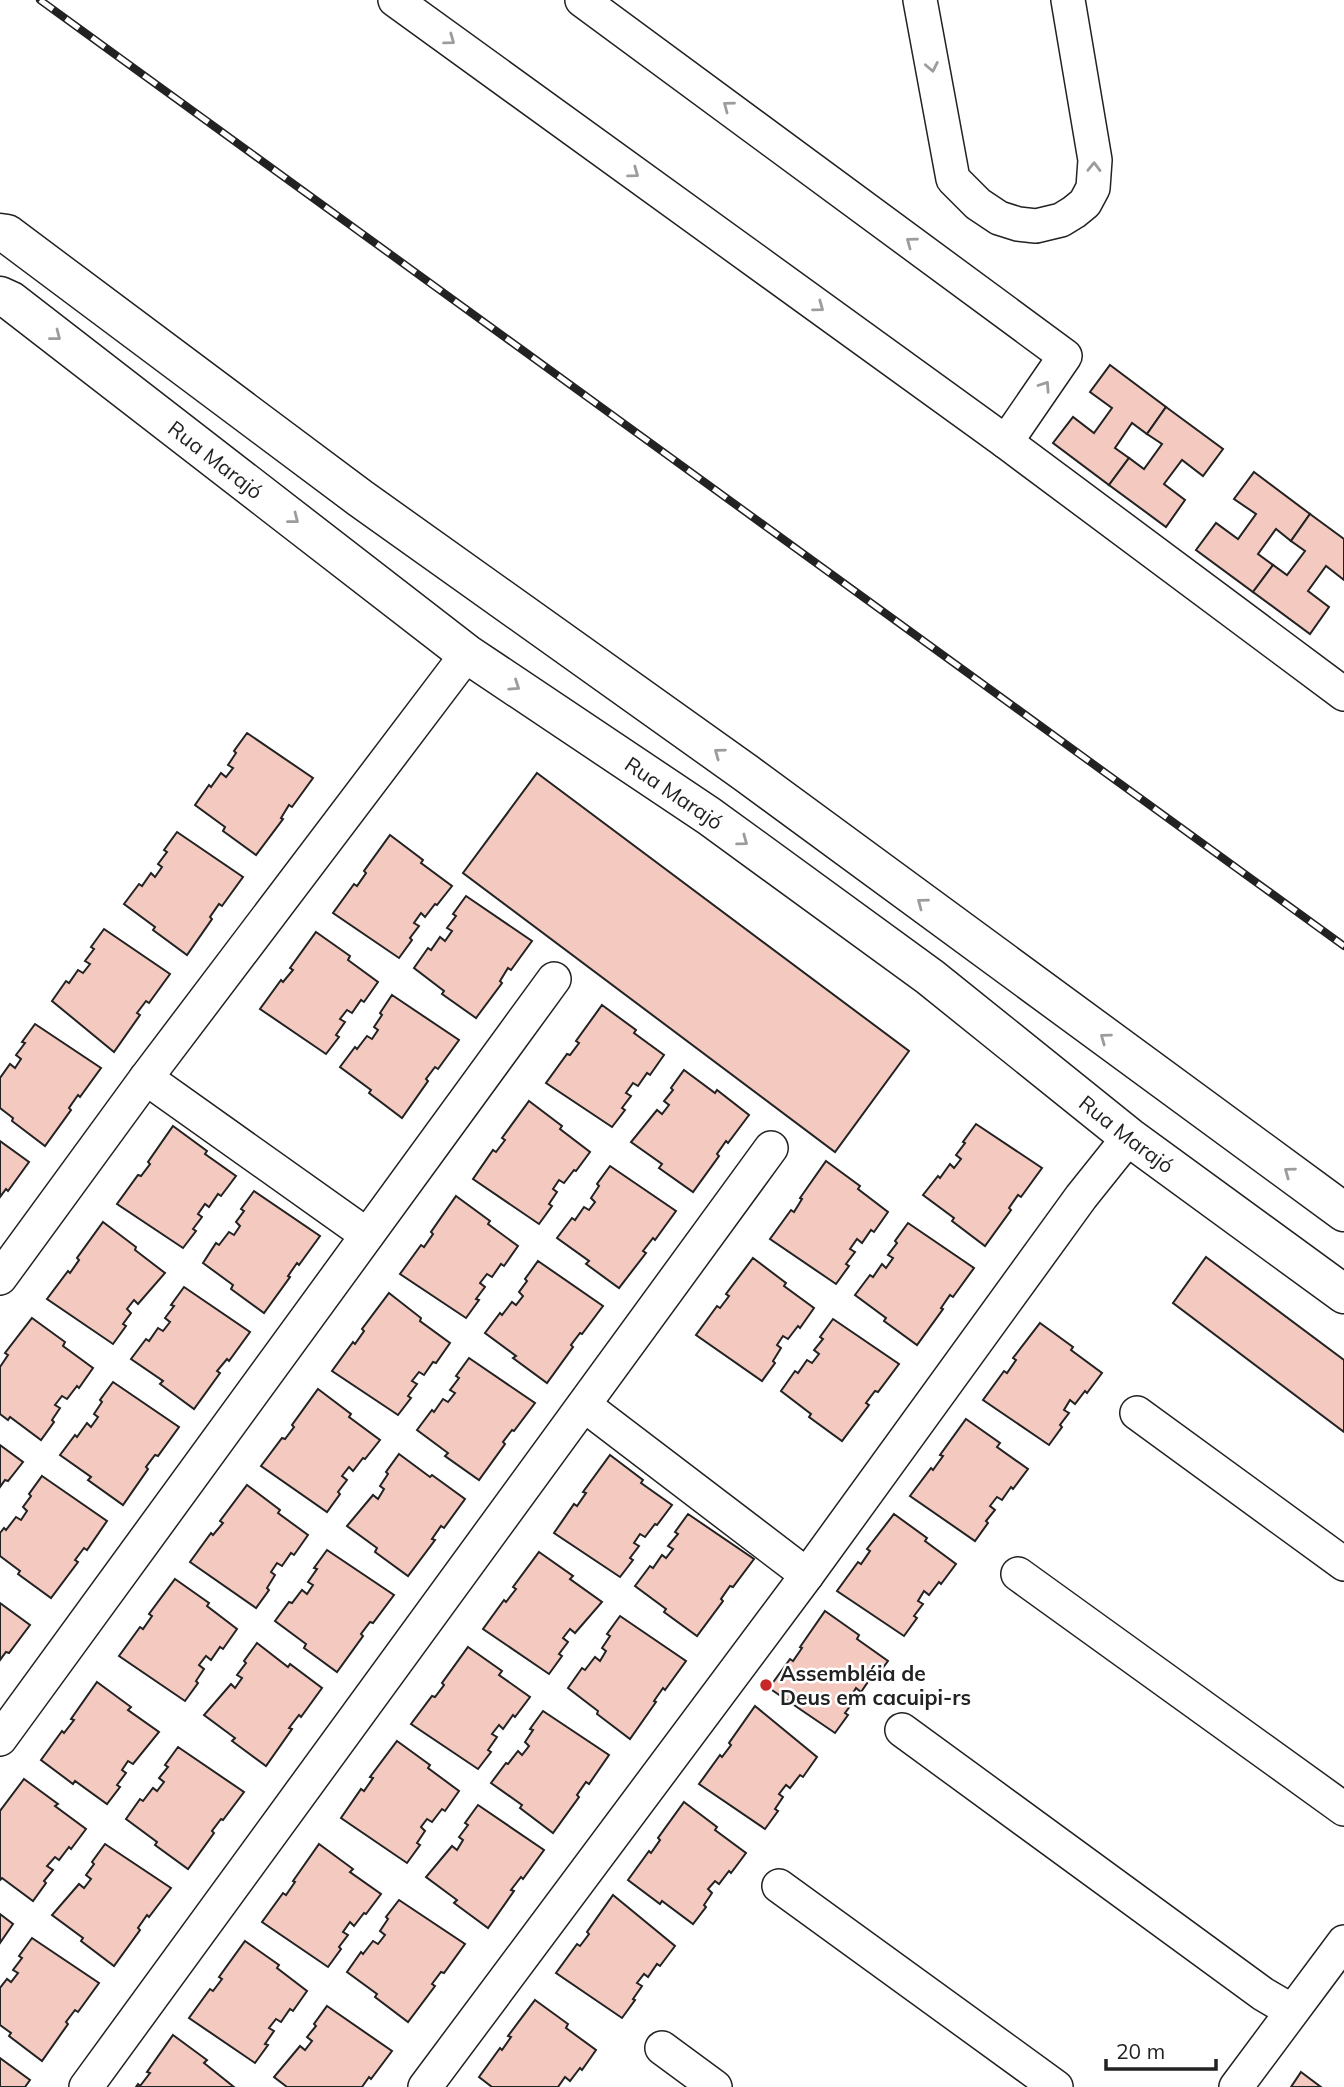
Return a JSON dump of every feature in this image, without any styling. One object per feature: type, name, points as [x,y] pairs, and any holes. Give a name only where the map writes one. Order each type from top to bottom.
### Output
[{"type":"street","points":[[395,0],[1006,442],[1344,694]]},
{"type":"street","points":[[582,0],[1065,356],[1006,442]]},
{"type":"street","points":[[920,0],[953,179],[978,204],[999,218],[1036,226],[1061,220],[1074,212],[1085,203],[1093,188],[1095,160],[1068,0]]},
{"type":"street","points":[[0,233],[7,234],[360,498],[654,706],[1344,1212]]},
{"type":"street","name":"Rua Marajó","points":[[0,296],[11,301],[467,654],[709,816],[930,977],[1129,1137],[1344,1294]]},
{"type":"street","points":[[0,1278],[146,1078],[467,654]]},
{"type":"street","points":[[618,755],[654,706]]},
{"type":"street","points":[[0,1739],[554,979]]},
{"type":"street","points":[[146,1078],[367,1235]]},
{"type":"street","points":[[425,2087],[807,1575],[1081,1197],[1129,1137]]},
{"type":"street","points":[[86,2087],[771,1148]]},
{"type":"street","points":[[584,1405],[807,1575]]},
{"type":"street","points":[[1137,1413],[1344,1564]]},
{"type":"street","points":[[1018,1574],[1344,1809]]},
{"type":"street","points":[[902,1730],[1263,1994],[1292,2011]]},
{"type":"street","points":[[779,1886],[1056,2087]]},
{"type":"street","points":[[1236,2087],[1344,1942]]},
{"type":"street","points":[[662,2048],[715,2087]]},
{"type":"building","points":[[1110,365],[1166,407],[1147,434],[1132,423],[1115,448],[1129,458],[1109,485],[1053,443],[1073,417],[1094,433],[1112,408],[1090,392]]},
{"type":"building","points":[[1166,407],[1223,449],[1203,476],[1182,460],[1164,484],[1185,500],[1166,527],[1109,485],[1129,458],[1144,469],[1162,444],[1147,434]]},
{"type":"building","points":[[1254,472],[1310,514],[1291,541],[1276,529],[1258,554],[1273,565],[1253,592],[1196,550],[1216,523],[1238,539],[1256,514],[1234,499]]},
{"type":"building","points":[[1310,514],[1344,539],[1344,580],[1326,566],[1308,591],[1329,607],[1310,634],[1253,592],[1273,565],[1287,575],[1305,551],[1291,541]]},
{"type":"building","points":[[247,733],[313,778],[292,807],[289,805],[281,818],[283,819],[256,855],[223,831],[225,827],[195,805],[221,773],[226,777],[233,768],[228,765]]},
{"type":"building","points":[[537,773],[909,1051],[835,1152],[463,873]]},
{"type":"building","points":[[177,832],[243,877],[222,906],[219,904],[187,955],[124,904],[151,873],[155,877],[162,867],[158,864],[167,852],[164,850]]},
{"type":"building","points":[[390,835],[452,886],[425,917],[421,913],[414,923],[419,926],[399,958],[333,913],[354,884],[357,886],[366,873],[364,871]]},
{"type":"building","points":[[466,896],[532,941],[511,970],[508,968],[500,981],[502,983],[476,1018],[442,994],[444,991],[414,968],[428,948],[431,950],[440,937],[445,941],[452,931],[447,928],[456,916],[453,914]]},
{"type":"building","points":[[104,929],[170,974],[149,1003],[146,1001],[137,1013],[140,1015],[114,1052],[52,1001],[66,981],[69,983],[78,970],[83,973],[90,964],[85,961]]},
{"type":"building","points":[[316,932],[350,956],[348,960],[378,982],[364,1002],[361,1000],[352,1013],[347,1010],[340,1019],[345,1022],[336,1035],[339,1037],[326,1054],[260,1009],[281,980],[283,982],[293,970],[290,968]]},
{"type":"building","points":[[392,995],[459,1040],[438,1069],[435,1067],[426,1079],[428,1081],[402,1118],[340,1067],[367,1036],[372,1039],[378,1030],[374,1027],[382,1015],[380,1013]]},
{"type":"building","points":[[602,1005],[664,1055],[650,1075],[647,1073],[638,1086],[633,1083],[626,1093],[631,1096],[622,1108],[625,1110],[612,1127],[546,1083],[567,1054],[570,1055],[579,1043],[576,1041]]},
{"type":"building","points":[[35,1024],[101,1068],[80,1097],[78,1095],[69,1108],[71,1110],[45,1146],[12,1121],[13,1118],[0,1108],[0,1078],[10,1064],[15,1068],[21,1059],[16,1055]]},
{"type":"building","points":[[684,1070],[715,1093],[717,1090],[749,1115],[728,1143],[726,1141],[717,1154],[719,1156],[693,1192],[659,1168],[662,1164],[631,1142],[657,1110],[662,1114],[669,1105],[664,1101]]},
{"type":"building","points":[[529,1101],[590,1152],[564,1183],[559,1180],[553,1189],[557,1192],[549,1204],[552,1206],[539,1224],[473,1179],[493,1150],[496,1152],[505,1140],[502,1138]]},
{"type":"building","points":[[976,1124],[1042,1168],[1021,1197],[1018,1195],[1009,1208],[1011,1210],[985,1246],[923,1195],[950,1164],[954,1168],[961,1159],[956,1155]]},
{"type":"building","points":[[173,1126],[236,1176],[209,1207],[205,1204],[198,1214],[202,1217],[193,1229],[196,1231],[183,1248],[117,1204],[138,1175],[141,1176],[150,1164],[148,1162]]},
{"type":"building","points":[[0,1141],[29,1162],[8,1191],[6,1189],[0,1197]]},
{"type":"building","points":[[826,1161],[860,1186],[858,1189],[888,1212],[874,1232],[871,1230],[862,1243],[857,1239],[850,1249],[855,1252],[846,1264],[849,1266],[836,1284],[770,1239],[791,1210],[794,1212],[802,1199],[800,1198]]},
{"type":"building","points":[[610,1166],[676,1211],[655,1240],[653,1238],[643,1251],[646,1253],[619,1288],[586,1264],[589,1261],[557,1238],[572,1218],[575,1220],[584,1207],[589,1210],[595,1202],[591,1198]]},
{"type":"building","points":[[254,1191],[320,1236],[299,1265],[297,1263],[264,1313],[231,1289],[233,1285],[203,1263],[216,1243],[219,1245],[229,1232],[234,1235],[240,1226],[236,1222],[244,1211],[241,1209]]},
{"type":"building","points":[[456,1196],[518,1246],[504,1266],[501,1264],[492,1277],[487,1274],[480,1283],[485,1287],[466,1318],[400,1274],[421,1245],[424,1247]]},
{"type":"building","points":[[103,1222],[165,1273],[138,1304],[134,1300],[127,1309],[131,1313],[123,1324],[126,1326],[113,1344],[47,1299],[68,1271],[70,1273],[79,1260],[77,1258]]},
{"type":"building","points":[[908,1223],[974,1268],[953,1297],[950,1295],[917,1345],[855,1295],[882,1264],[886,1268],[893,1258],[888,1255]]},
{"type":"building","points":[[1206,1257],[1344,1360],[1344,1432],[1173,1303]]},
{"type":"building","points":[[753,1258],[814,1308],[800,1328],[798,1326],[788,1339],[783,1336],[777,1345],[781,1348],[773,1361],[775,1363],[762,1381],[696,1335],[717,1306],[720,1308],[729,1296],[726,1294]]},
{"type":"building","points":[[538,1261],[603,1306],[571,1345],[573,1347],[547,1383],[485,1333],[500,1313],[502,1315],[512,1302],[516,1305],[523,1296],[519,1292]]},
{"type":"building","points":[[184,1287],[250,1332],[229,1361],[227,1359],[217,1371],[220,1373],[194,1409],[160,1384],[163,1381],[131,1359],[146,1339],[149,1341],[158,1328],[163,1331],[170,1322],[165,1318]]},
{"type":"building","points":[[389,1293],[450,1343],[424,1375],[419,1372],[412,1381],[417,1384],[408,1396],[411,1398],[398,1415],[332,1371],[353,1342],[355,1344],[364,1331],[362,1329]]},
{"type":"building","points":[[32,1318],[65,1342],[63,1346],[93,1368],[79,1388],[77,1386],[67,1399],[62,1396],[55,1405],[60,1408],[41,1440],[10,1417],[8,1420],[0,1414],[0,1367],[8,1355],[5,1353]]},
{"type":"building","points":[[833,1319],[899,1364],[866,1403],[869,1405],[842,1441],[809,1417],[811,1414],[781,1391],[795,1371],[798,1373],[807,1360],[812,1363],[819,1354],[814,1350]]},
{"type":"building","points":[[1040,1323],[1102,1373],[1075,1404],[1070,1400],[1064,1410],[1069,1413],[1049,1445],[983,1400],[1004,1371],[1007,1373],[1016,1360],[1013,1358]]},
{"type":"building","points":[[469,1358],[535,1403],[503,1442],[505,1444],[479,1480],[445,1456],[448,1453],[417,1430],[443,1399],[448,1402],[455,1393],[450,1390]]},
{"type":"building","points":[[113,1382],[179,1427],[158,1456],[155,1455],[146,1467],[148,1469],[123,1505],[88,1480],[91,1477],[60,1455],[87,1423],[91,1427],[98,1417],[94,1414],[102,1402],[100,1400]]},
{"type":"building","points":[[318,1389],[380,1440],[353,1471],[349,1467],[342,1476],[347,1480],[327,1512],[261,1466],[294,1427],[292,1425]]},
{"type":"building","points":[[966,1419],[1000,1443],[997,1447],[1028,1469],[1002,1500],[997,1497],[990,1506],[995,1510],[975,1541],[910,1496],[931,1468],[933,1470],[943,1456],[940,1455]]},
{"type":"building","points":[[0,1445],[23,1462],[0,1487]]},
{"type":"building","points":[[399,1454],[465,1499],[444,1528],[441,1526],[432,1539],[435,1540],[408,1576],[375,1552],[377,1548],[347,1526],[373,1495],[378,1499],[384,1489],[380,1486],[388,1474],[386,1472]]},
{"type":"building","points":[[610,1455],[643,1480],[641,1483],[672,1505],[645,1537],[640,1534],[634,1543],[639,1546],[630,1558],[633,1560],[620,1577],[554,1533],[574,1504],[577,1506],[586,1493],[583,1492]]},
{"type":"building","points":[[42,1476],[107,1521],[87,1550],[84,1548],[75,1560],[78,1562],[51,1598],[18,1574],[20,1571],[0,1556],[0,1533],[4,1528],[6,1530],[16,1517],[21,1520],[27,1511],[23,1507],[31,1496],[29,1494]]},
{"type":"building","points":[[247,1485],[308,1535],[294,1555],[291,1553],[282,1566],[277,1563],[271,1572],[275,1575],[267,1588],[269,1590],[256,1608],[190,1562],[211,1533],[213,1535],[223,1523],[220,1521]]},
{"type":"building","points":[[688,1514],[754,1559],[733,1587],[730,1586],[721,1599],[723,1601],[697,1636],[635,1586],[650,1566],[653,1568],[662,1555],[666,1558],[673,1549],[668,1546],[678,1534],[675,1532]]},
{"type":"building","points":[[894,1514],[956,1564],[929,1595],[924,1591],[918,1601],[923,1604],[914,1616],[917,1618],[904,1636],[837,1591],[858,1562],[861,1564],[870,1551],[867,1549]]},
{"type":"building","points":[[327,1550],[394,1595],[361,1634],[363,1636],[337,1672],[304,1648],[306,1644],[275,1621],[302,1590],[307,1594],[313,1585],[308,1582],[317,1569],[314,1568]]},
{"type":"building","points":[[539,1552],[573,1576],[570,1579],[602,1602],[575,1633],[570,1629],[563,1638],[568,1642],[549,1674],[483,1629],[504,1600],[506,1602],[516,1589],[513,1587]]},
{"type":"building","points":[[175,1579],[209,1603],[207,1606],[237,1629],[223,1649],[220,1647],[211,1660],[206,1656],[199,1665],[204,1669],[185,1701],[119,1656],[140,1627],[143,1629],[152,1616],[149,1614]]},
{"type":"building","points":[[0,1603],[30,1625],[9,1653],[6,1652],[0,1660]]},
{"type":"building","points":[[825,1611],[859,1635],[857,1639],[888,1661],[861,1692],[856,1688],[850,1698],[854,1701],[845,1713],[848,1715],[835,1733],[769,1688],[790,1659],[793,1661]]},
{"type":"building","points":[[620,1616],[686,1661],[665,1690],[663,1688],[630,1739],[568,1688],[582,1668],[585,1670],[595,1657],[600,1661],[606,1651],[602,1648],[610,1636],[607,1634]]},
{"type":"building","points":[[257,1643],[322,1688],[301,1717],[299,1715],[289,1728],[292,1729],[266,1766],[232,1741],[235,1738],[204,1715],[231,1684],[235,1688],[242,1678],[237,1675]]},
{"type":"building","points":[[468,1647],[502,1671],[499,1675],[530,1697],[503,1729],[499,1725],[492,1734],[497,1737],[488,1750],[491,1752],[478,1769],[411,1724],[444,1685],[442,1683]]},
{"type":"building","points":[[97,1682],[131,1707],[128,1710],[159,1732],[133,1764],[128,1761],[122,1770],[126,1773],[117,1785],[120,1787],[107,1804],[75,1781],[73,1784],[41,1760],[62,1731],[64,1733],[74,1720],[71,1719]]},
{"type":"building","points":[[755,1706],[817,1757],[803,1777],[800,1775],[790,1788],[786,1785],[779,1794],[783,1797],[775,1809],[778,1811],[765,1829],[699,1784],[720,1755],[722,1757],[731,1745],[729,1743]]},
{"type":"building","points":[[543,1711],[609,1755],[589,1784],[586,1782],[577,1795],[579,1797],[553,1833],[520,1808],[522,1805],[491,1783],[518,1751],[522,1755],[529,1746],[525,1742],[533,1730],[530,1729]]},
{"type":"building","points":[[397,1741],[459,1791],[445,1811],[442,1809],[432,1822],[427,1819],[421,1827],[425,1831],[417,1843],[420,1845],[407,1863],[341,1818],[361,1789],[364,1791],[373,1778],[370,1777]]},
{"type":"building","points":[[178,1747],[244,1792],[212,1831],[214,1833],[188,1869],[126,1819],[140,1799],[143,1801],[153,1788],[157,1791],[164,1782],[159,1778]]},
{"type":"building","points":[[24,1779],[86,1829],[71,1849],[69,1847],[59,1860],[55,1857],[47,1866],[53,1870],[33,1901],[2,1878],[0,1880],[0,1811]]},
{"type":"building","points":[[684,1802],[746,1853],[731,1873],[729,1871],[719,1884],[715,1881],[708,1889],[712,1893],[704,1905],[706,1907],[693,1924],[628,1880],[649,1851],[651,1853],[660,1840],[658,1838]]},
{"type":"building","points":[[478,1805],[544,1850],[523,1879],[521,1877],[511,1890],[514,1891],[488,1928],[454,1903],[457,1900],[426,1877],[452,1846],[457,1850],[463,1840],[459,1837],[468,1825],[465,1823]]},
{"type":"building","points":[[105,1844],[171,1888],[149,1917],[147,1915],[138,1928],[140,1930],[114,1966],[52,1915],[79,1884],[84,1888],[91,1879],[86,1875]]},
{"type":"building","points":[[319,1844],[353,1869],[350,1872],[381,1894],[354,1926],[350,1922],[343,1932],[348,1935],[328,1967],[262,1922],[283,1893],[286,1895]]},
{"type":"building","points":[[613,1895],[675,1946],[660,1966],[657,1964],[648,1977],[644,1974],[637,1983],[642,1986],[622,2018],[556,1973],[577,1944],[580,1946],[589,1934],[587,1932]]},
{"type":"building","points":[[399,1900],[465,1944],[444,1973],[441,1972],[432,1984],[435,1986],[408,2022],[347,1972],[361,1952],[363,1954],[373,1941],[378,1944],[385,1935],[380,1931],[388,1919],[386,1917]]},
{"type":"building","points":[[0,1914],[13,1924],[0,1943]]},
{"type":"building","points":[[32,1938],[99,1983],[78,2012],[75,2010],[66,2022],[68,2024],[42,2061],[9,2036],[11,2033],[0,2025],[0,1988],[7,1979],[11,1982],[18,1973],[13,1970]]},
{"type":"building","points":[[245,1941],[279,1965],[277,1968],[307,1991],[293,2011],[290,2009],[281,2022],[276,2019],[269,2028],[274,2031],[255,2063],[189,2018],[210,1989],[213,1991],[222,1979],[219,1977]]},
{"type":"building","points":[[535,2000],[568,2024],[566,2028],[596,2050],[582,2070],[580,2068],[570,2081],[565,2077],[558,2087],[492,2087],[479,2077],[500,2048],[502,2050],[511,2037],[508,2036]]},
{"type":"building","points":[[327,2006],[392,2051],[362,2087],[287,2087],[274,2077],[300,2046],[305,2050],[312,2041],[307,2037]]},
{"type":"building","points":[[173,2035],[207,2060],[204,2063],[234,2087],[136,2087],[138,2084],[140,2086],[150,2073],[147,2072]]},
{"type":"building","points":[[0,2058],[30,2080],[25,2087],[0,2087]]},
{"type":"building","points":[[1301,2072],[1321,2087],[1291,2087]]},
{"type":"railway","points":[[40,0],[1344,946]]},
{"type":"place","name":"Assembléia de Deus em cacuipi-rs","points":[[766,1685]]}]
